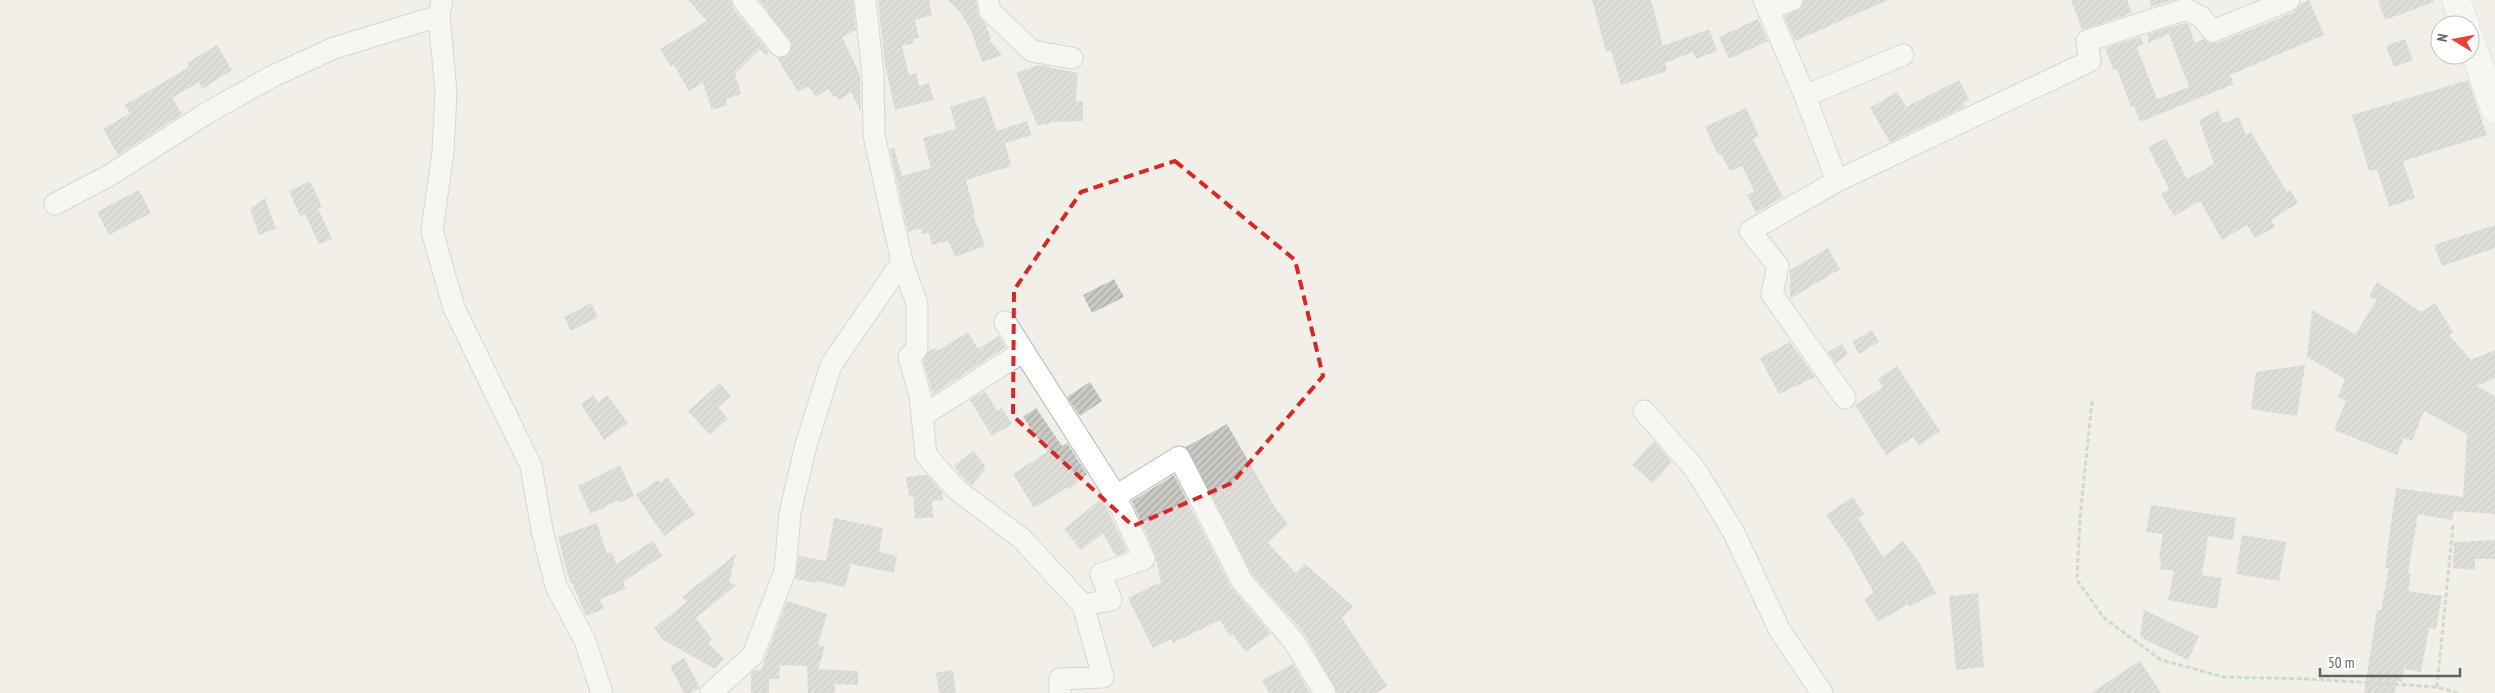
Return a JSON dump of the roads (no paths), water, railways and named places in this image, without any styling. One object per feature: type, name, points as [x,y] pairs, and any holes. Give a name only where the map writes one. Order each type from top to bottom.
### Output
[{"type":"main road","points":[[2456,0],[2461,15]]},
{"type":"main road","points":[[2479,65],[2495,109]]},
{"type":"street","points":[[743,0],[780,46]]},
{"type":"street","points":[[865,0],[873,75],[874,135],[902,262],[917,304],[917,348],[909,357],[920,395],[926,455],[956,489],[1022,539],[1083,605],[1103,677],[1060,679],[1060,693]]},
{"type":"street","points":[[988,0],[990,12],[1032,51],[1072,58]]},
{"type":"street","points":[[1792,0],[1766,4],[1838,181]]},
{"type":"street","points":[[1845,398],[1772,294],[1778,266],[1750,231],[1838,181],[2090,61],[2087,41],[2186,9],[2201,17],[2212,30],[2289,0]]},
{"type":"street","points":[[55,204],[110,175],[206,113],[271,77],[334,48],[441,8],[446,92],[443,152],[432,230],[454,308],[531,466],[542,530],[556,586],[586,641],[602,693]]},
{"type":"street","points":[[1805,96],[1903,55]]},
{"type":"street","points":[[711,693],[753,655],[781,580],[784,571],[790,513],[806,445],[831,365],[902,262]]},
{"type":"street","points":[[1005,322],[1116,496],[1144,559],[1101,574],[1111,600],[1083,605]]},
{"type":"street","points":[[922,416],[1024,351]]},
{"type":"street","points":[[1644,411],[1695,469],[1734,533],[1780,631],[1822,693]]},
{"type":"street","points":[[1116,496],[1180,457],[1242,581],[1293,640],[1325,693]]}]
